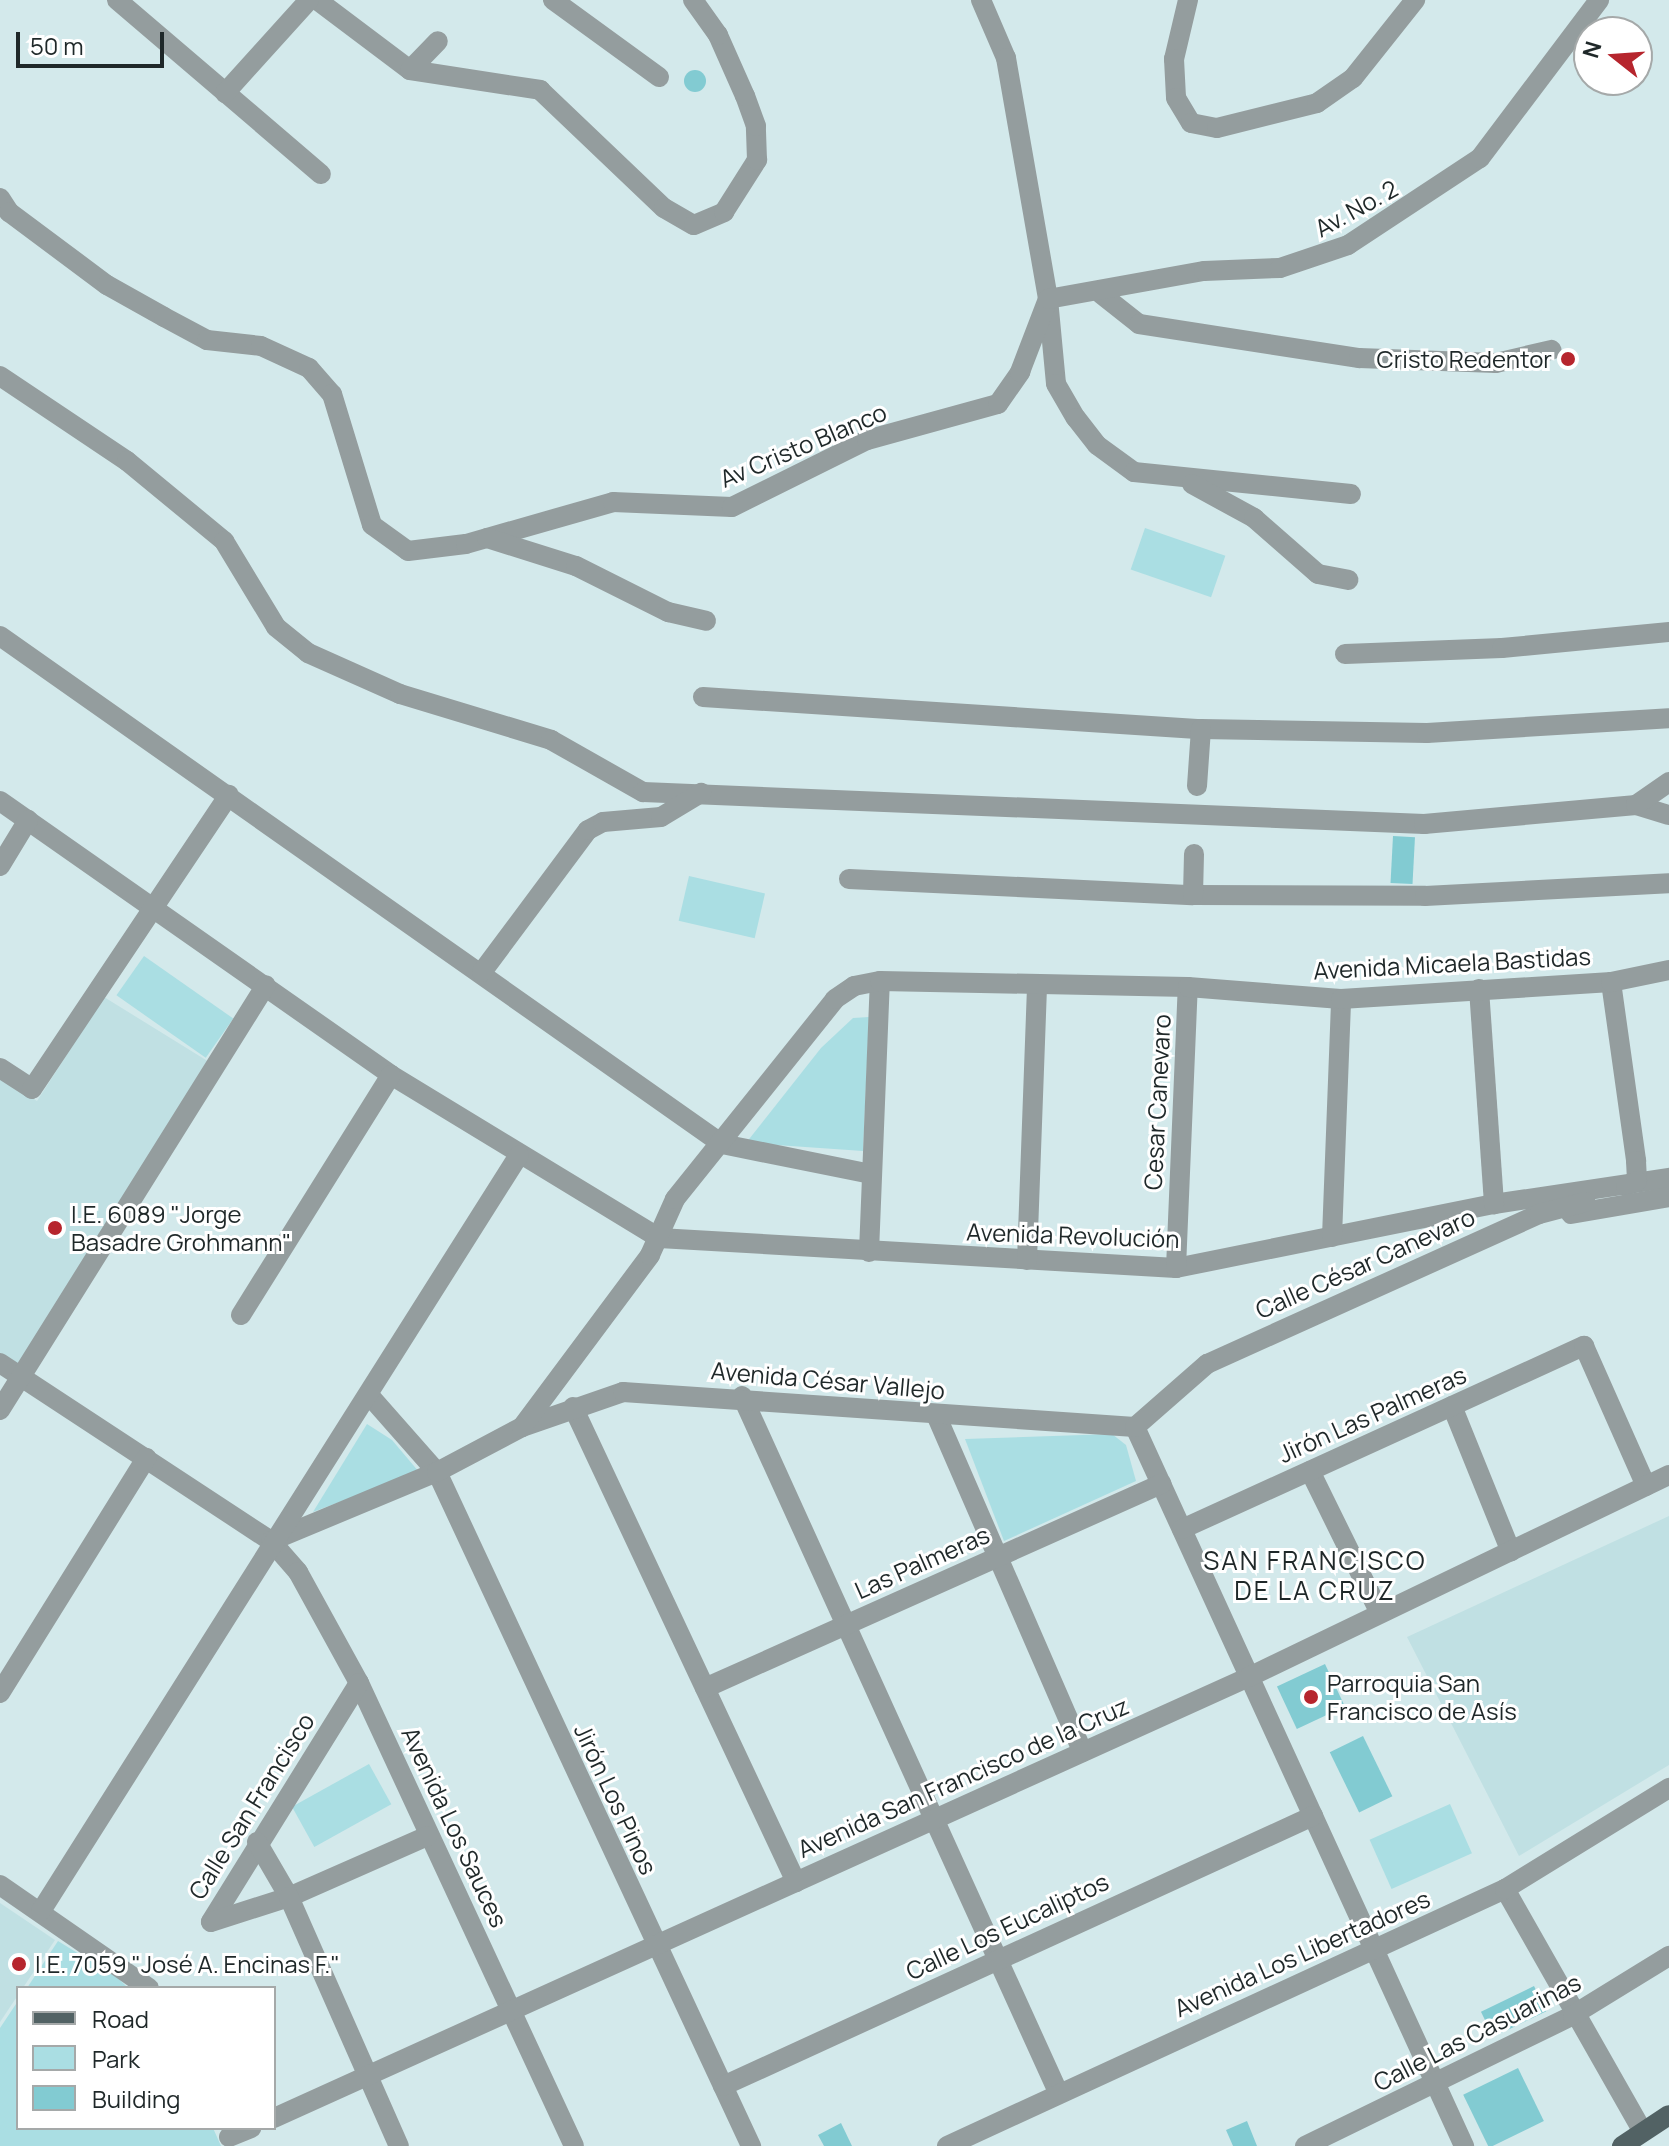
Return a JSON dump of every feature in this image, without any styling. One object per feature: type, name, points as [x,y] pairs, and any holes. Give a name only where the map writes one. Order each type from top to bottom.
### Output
[{"type":"main road","points":[[1622,2146],[1669,2115]]},
{"type":"street","points":[[117,0],[321,174]]},
{"type":"street","points":[[225,93],[309,0]]},
{"type":"street","points":[[317,0],[410,70],[540,90],[664,208],[694,225],[724,212],[757,160],[756,126],[745,96],[718,35],[693,0]]},
{"type":"street","points":[[553,0],[659,77]]},
{"type":"street","points":[[981,0],[1006,58],[1048,299],[1056,384],[1076,418],[1097,445],[1134,472],[1351,494]]},
{"type":"street","points":[[1188,0],[1174,59],[1176,98],[1191,123],[1217,128],[1317,103],[1353,78],[1415,0]]},
{"type":"street","name":"Av. No. 2","points":[[1048,299],[1101,294],[1204,271],[1280,268],[1348,245],[1480,158],[1599,0]]},
{"type":"street","points":[[410,70],[438,41]]},
{"type":"street","name":"Av Cristo Blanco","points":[[0,198],[9,212],[107,285],[207,340],[261,346],[309,368],[332,394],[372,525],[408,551],[476,541],[613,502],[732,507],[867,440],[998,404],[1020,372],[1048,299]]},
{"type":"street","points":[[1101,294],[1139,324],[1359,358],[1496,363],[1551,350]]},
{"type":"street","points":[[0,376],[127,461],[224,541],[276,627],[308,653],[400,694],[551,740],[643,792],[1424,824],[1636,805],[1669,815]]},
{"type":"street","points":[[1181,479],[1254,518],[1318,574],[1348,580]]},
{"type":"street","points":[[476,541],[576,566],[668,612],[706,621]]},
{"type":"street","points":[[1345,654],[1502,648],[1669,632]]},
{"type":"street","points":[[0,636],[482,972],[722,1144],[871,1174]]},
{"type":"street","points":[[703,697],[1201,729],[1427,733],[1669,718]]},
{"type":"street","points":[[1197,786],[1201,729]]},
{"type":"street","points":[[1636,805],[1669,782]]},
{"type":"street","points":[[482,972],[588,830],[603,822],[661,817],[701,793]]},
{"type":"street","points":[[0,1068],[32,1089],[229,795]]},
{"type":"street","points":[[0,801],[154,905],[391,1075],[659,1238]]},
{"type":"street","points":[[0,866],[28,820]]},
{"type":"street","points":[[1193,895],[1194,854]]},
{"type":"street","points":[[849,879],[1193,895],[1425,896],[1669,883]]},
{"type":"street","name":"Avenida Micaela Bastidas","points":[[522,1427],[659,1238],[675,1199],[835,999],[854,986],[880,981],[1188,987],[1341,999],[1611,982],[1669,970]]},
{"type":"street","points":[[869,1252],[880,981]]},
{"type":"street","points":[[1611,982],[1637,1181]]},
{"type":"street","points":[[1027,1260],[1037,984]]},
{"type":"street","points":[[0,1410],[266,985]]},
{"type":"street","name":"Cesar Canevaro","points":[[1176,1268],[1188,987]]},
{"type":"street","points":[[1479,989],[1494,1204]]},
{"type":"street","points":[[1332,1237],[1341,999]]},
{"type":"street","points":[[241,1315],[391,1075]]},
{"type":"street","points":[[41,1911],[271,1541],[369,1395],[519,1155]]},
{"type":"street","name":"Avenida Revolución","points":[[659,1238],[1176,1268],[1494,1204],[1669,1178]]},
{"type":"street","name":"Calle César Canevaro","points":[[1135,1427],[1207,1364],[1511,1226],[1637,1181]]},
{"type":"street","points":[[1511,1226],[1669,1197]]},
{"type":"street","name":"Jirón Las Palmeras","points":[[1182,1529],[1584,1346],[1646,1486]]},
{"type":"street","name":"Avenida Los Sauces","points":[[0,1363],[271,1541],[298,1572],[359,1683],[427,1836],[512,2009],[574,2146]]},
{"type":"street","name":"Avenida César Vallejo","points":[[271,1541],[437,1472],[522,1427],[623,1392],[742,1396],[937,1417],[1135,1427]]},
{"type":"street","name":"Jirón Los Pinos","points":[[369,1395],[437,1472],[653,1946],[751,2146]]},
{"type":"street","points":[[742,1396],[843,1626],[1058,2092]]},
{"type":"street","points":[[1452,1406],[1511,1552]]},
{"type":"street","points":[[573,1407],[796,1882]]},
{"type":"street","points":[[937,1417],[1083,1752]]},
{"type":"street","points":[[1135,1427],[1464,2146]]},
{"type":"street","points":[[0,1693],[146,1458]]},
{"type":"street","points":[[1310,1471],[1379,1611]]},
{"type":"street","name":"Avenida San Francisco de la Cruz","points":[[276,2117],[1249,1677],[1379,1611],[1511,1552],[1669,1475]]},
{"type":"street","name":"Las Palmeras","points":[[705,1688],[1161,1484]]},
{"type":"street","name":"Calle San Francisco","points":[[359,1683],[257,1842],[211,1922],[289,1897],[427,1836]]},
{"type":"street","name":"Avenida Los Libertadores","points":[[947,2146],[1058,2092],[1505,1889],[1669,1788]]},
{"type":"street","name":"Calle Los Eucaliptos","points":[[723,2086],[1313,1816]]},
{"type":"street","points":[[257,1842],[289,1897],[399,2146]]},
{"type":"street","points":[[0,1885],[146,1986]]},
{"type":"street","points":[[1505,1889],[1573,2015],[1643,2132]]},
{"type":"street","name":"Calle Las Casuarinas","points":[[1305,2146],[1437,2086],[1573,2015],[1669,1956]]},
{"type":"shaded area","name":"I.E. 6089 \"Jorge Basadre Grohmann\"","points":[[104,997],[214,1065],[20,1368],[0,1354],[0,1078],[37,1101]]},
{"type":"shaded area","points":[[1669,1516],[1669,1765],[1519,1856],[1407,1637]]},
{"type":"shaded area","name":"I.E. 7059 \"José A. Encinas F.\"","points":[[0,1903],[55,1940],[24,1986],[16,1986],[16,1998],[0,2022]]},
{"type":"green space","points":[[1145,528],[1225,556],[1211,597],[1131,570]]},
{"type":"green space","points":[[689,876],[765,894],[755,938],[679,921]]},
{"type":"green space","points":[[144,956],[233,1019],[206,1058],[116,995]]},
{"type":"green space","points":[[869,1017],[863,1151],[746,1143],[821,1048],[853,1018]]},
{"type":"green space","points":[[367,1424],[392,1440],[419,1472],[313,1512]]},
{"type":"green space","points":[[1112,1434],[1126,1445],[1136,1481],[1004,1541],[965,1439]]},
{"type":"green space","points":[[369,1764],[391,1804],[314,1847],[292,1807]]},
{"type":"green space","points":[[1450,1804],[1472,1853],[1392,1889],[1370,1840]]},
{"type":"green space","points":[[58,1941],[126,1986],[28,1986]]},
{"type":"green space","points":[[16,2004],[16,2130],[214,2130],[221,2146],[0,2146],[0,2028]]},
{"type":"building","points":[[695,70],[703,73],[706,81],[703,89],[695,92],[687,89],[684,81],[687,73]]},
{"type":"building","points":[[1393,836],[1415,837],[1413,884],[1391,883]]},
{"type":"building","name":"Parroquia San Francisco de Asís","points":[[1325,1664],[1345,1707],[1297,1729],[1277,1686]]},
{"type":"building","points":[[1363,1736],[1392,1796],[1359,1812],[1330,1752]]},
{"type":"building","points":[[1534,1986],[1546,2011],[1493,2037],[1481,2012]]},
{"type":"building","points":[[1518,2068],[1544,2121],[1488,2146],[1463,2095]]},
{"type":"building","points":[[1247,2121],[1257,2146],[1233,2146],[1226,2130]]},
{"type":"building","points":[[841,2123],[852,2146],[824,2146],[818,2135]]},
{"type":"place","name":"Cristo Redentor","points":[[1568,359]]},
{"type":"place","name":"I.E. 6089 \"Jorge Basadre Grohmann\"","points":[[55,1228]]},
{"type":"place","name":"Parroquia San Francisco de Asís","points":[[1311,1697]]},
{"type":"place","name":"I.E. 7059 \"José A. Encinas F.\"","points":[[19,1964]]},
{"type":"district","name":"SAN FRANCISCO DE LA CRUZ","points":[[1315,1576]]}]
